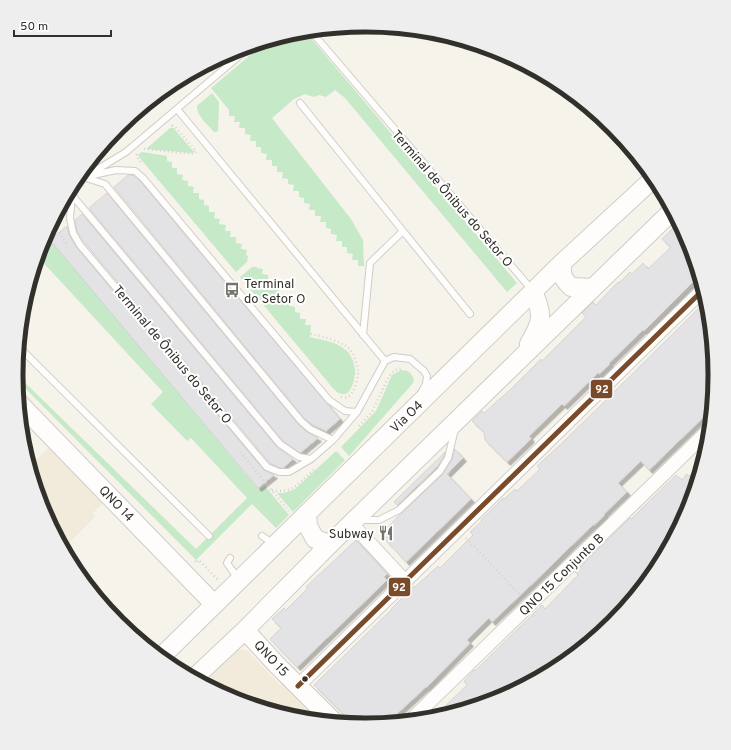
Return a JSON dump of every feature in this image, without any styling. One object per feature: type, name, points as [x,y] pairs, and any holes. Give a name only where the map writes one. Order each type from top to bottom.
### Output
[{"type":"main road","name":"Via O4","points":[[165,653],[214,604],[268,540],[307,513],[533,292],[649,183]]},
{"type":"main road","points":[[198,674],[245,630],[330,544],[668,215]]},
{"type":"main road","points":[[562,264],[563,277],[571,287],[593,288]]},
{"type":"main road","points":[[522,357],[536,332],[540,318],[539,305],[533,292]]},
{"type":"main road","name":"QNO 14","points":[[24,399],[137,524],[214,604]]},
{"type":"main road","points":[[307,513],[308,526],[315,539],[330,544]]},
{"type":"main road","name":"QNO 15","points":[[245,630],[275,663],[328,716]]},
{"type":"street","points":[[298,686],[698,295]]},
{"type":"street","name":"QNO 15 Conjunto B","points":[[419,713],[702,437]]},
{"type":"street","points":[[354,522],[405,581]]},
{"type":"lane","name":"Terminal de Ônibus do Setor O","points":[[315,36],[533,292]]},
{"type":"lane","points":[[91,171],[126,152],[237,58]]},
{"type":"lane","points":[[300,103],[470,314]]},
{"type":"lane","points":[[177,109],[385,361],[394,357],[410,359],[424,371],[427,376],[426,384],[409,413]]},
{"type":"lane","points":[[88,174],[116,170],[135,171],[148,184],[329,400],[344,411],[357,412]]},
{"type":"lane","points":[[87,177],[105,184],[301,422],[310,429],[333,440]]},
{"type":"lane","name":"Terminal de Ônibus do Setor O","points":[[74,196],[280,444],[300,457],[311,459]]},
{"type":"lane","name":"Terminal de Ônibus do Setor O","points":[[71,200],[70,218],[73,232],[80,245],[267,466],[279,472],[289,472],[311,459],[333,440],[357,412],[385,361]]},
{"type":"lane","points":[[363,335],[370,263],[403,231]]},
{"type":"lane","points":[[24,352],[210,536]]},
{"type":"lane","points":[[230,558],[227,563],[237,576]]},
{"type":"path","points":[[148,145],[143,149],[192,155],[196,153],[196,151],[176,128],[172,126],[168,128]]},
{"type":"path","points":[[137,154],[138,159],[143,165]]},
{"type":"path","points":[[311,334],[338,342],[345,346],[351,350],[356,361],[358,372],[352,393],[347,397],[340,397],[335,393]]},
{"type":"path","points":[[358,427],[372,412],[394,371],[400,368],[407,369]]},
{"type":"path","points":[[290,511],[272,490],[283,491],[296,486],[316,467]]},
{"type":"path","points":[[458,530],[530,605]]},
{"type":"path","points":[[190,557],[196,563],[199,560],[223,585],[237,576]]},
{"type":"shaded area","points":[[50,446],[104,502],[93,513],[95,517],[68,544],[49,506],[34,462]]},
{"type":"shaded area","points":[[238,649],[245,650],[252,655],[280,685],[283,683],[315,714],[277,706],[255,699],[206,678]]},
{"type":"green space","points":[[310,37],[517,283],[507,292],[345,98],[335,90],[326,97],[319,95],[314,97],[305,94],[294,99],[272,118],[351,219],[363,240],[364,266],[358,266],[358,260],[352,260],[353,254],[347,253],[347,247],[342,247],[342,241],[336,241],[337,235],[331,234],[331,229],[326,228],[326,222],[320,222],[321,216],[315,216],[315,210],[309,210],[310,204],[304,203],[304,198],[299,197],[299,191],[293,191],[294,185],[288,184],[288,179],[282,178],[283,172],[277,172],[277,166],[272,166],[272,160],[266,160],[267,154],[261,153],[261,147],[256,147],[256,141],[250,141],[251,135],[245,134],[245,128],[239,128],[240,122],[234,122],[235,116],[229,116],[229,110],[211,88],[255,51],[277,44]]},
{"type":"green space","points":[[212,93],[219,102],[218,131],[216,132],[214,132],[203,120],[197,109],[197,106]]},
{"type":"green space","points":[[170,128],[174,128],[194,152],[146,149]]},
{"type":"green space","points":[[142,152],[167,156],[167,161],[172,162],[172,168],[177,168],[177,174],[183,175],[182,180],[188,181],[188,186],[194,187],[193,193],[199,193],[199,199],[204,200],[204,205],[209,206],[209,212],[215,212],[214,218],[220,219],[219,224],[226,225],[225,231],[231,231],[230,237],[236,237],[236,243],[242,244],[241,249],[247,250],[247,262],[236,272],[139,157],[138,155]]},
{"type":"green space","points":[[55,230],[57,238],[52,242],[259,490],[265,486],[289,515],[276,528],[252,504],[196,560],[24,387],[23,381],[196,549],[247,498],[191,438],[187,441],[151,404],[163,392],[42,262]]},
{"type":"green space","points":[[252,267],[263,269],[262,274],[268,275],[268,281],[273,282],[273,287],[279,288],[279,294],[284,294],[284,300],[290,301],[289,306],[295,307],[295,312],[300,313],[300,319],[306,319],[305,325],[311,325],[310,337],[336,344],[350,355],[355,372],[353,383],[348,392],[341,394],[332,387],[240,277]]},
{"type":"green space","points":[[401,370],[408,371],[412,375],[414,381],[413,383],[349,456],[341,447],[376,411],[392,375]]},
{"type":"green space","points":[[336,451],[345,460],[293,512],[277,493],[284,493],[295,489]]},
{"type":"building","points":[[128,175],[133,175],[140,181],[340,419],[326,431],[313,425],[304,418],[114,187]]},
{"type":"building","points":[[107,193],[298,424],[307,432],[318,438],[300,453],[283,441],[89,208]]},
{"type":"building","points":[[82,214],[277,447],[293,459],[283,468],[270,463],[84,242],[77,231],[75,220]]},
{"type":"building","points":[[67,226],[69,235],[77,248],[264,470],[274,475],[258,488],[51,241]]},
{"type":"building","points":[[674,227],[682,244],[694,281],[644,331],[643,330],[609,363],[610,364],[599,374],[598,373],[564,406],[562,404],[529,436],[531,439],[507,462],[485,440],[484,432],[472,421],[482,411],[484,413],[511,389],[541,359],[542,361],[586,317],[582,313],[593,302],[596,305],[618,282],[619,283],[630,272],[632,274],[643,263],[648,269],[671,247],[662,239]]},
{"type":"building","points":[[701,306],[705,330],[708,375],[705,415],[649,470],[641,461],[618,483],[627,492],[604,514],[605,515],[492,622],[489,618],[467,640],[470,643],[426,688],[394,716],[346,717],[314,685],[414,586],[415,587],[438,566],[440,568],[473,535],[470,532],[482,521],[481,520],[503,498],[504,499],[515,489],[517,491],[540,469],[537,466]]},
{"type":"building","points":[[455,449],[463,458],[447,474],[471,499],[406,562],[381,535],[399,515],[443,474],[452,460]]},
{"type":"building","points":[[445,452],[436,468],[397,505],[394,502]]},
{"type":"building","points":[[694,471],[682,506],[662,546],[637,584],[608,617],[574,647],[537,672],[497,691],[443,709],[467,685],[464,681],[474,670],[475,671],[542,605],[545,609],[578,575],[575,572],[630,518],[631,519],[676,475],[682,480],[687,474],[689,476]]},
{"type":"building","points":[[356,540],[387,574],[384,577],[387,580],[297,667],[270,639],[281,628],[272,619],[284,608],[286,610],[308,588],[306,587]]},
{"type":"transit line","name":"92","points":[[298,686],[698,295]]},
{"type":"place","name":"Terminal do Setor O","points":[[232,290]]},
{"type":"place","name":"Subway","points":[[386,533]]}]
